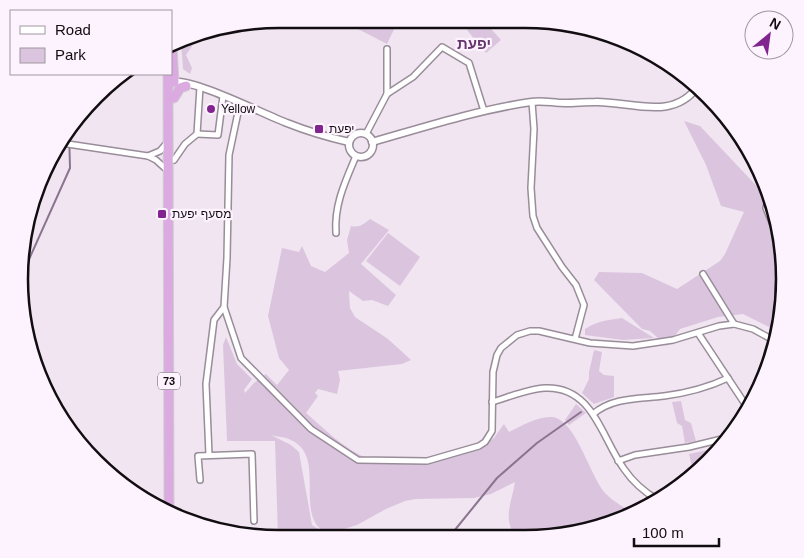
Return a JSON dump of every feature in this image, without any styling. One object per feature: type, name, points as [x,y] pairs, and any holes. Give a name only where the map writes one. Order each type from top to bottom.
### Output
[{"type":"highway","name":"73","points":[[172,51],[172,75]]},
{"type":"highway","points":[[172,79],[178,77],[185,84],[174,98]]},
{"type":"highway","name":"73","points":[[170,249],[174,160],[174,98],[172,79]]},
{"type":"highway","name":"73","points":[[169,505],[169,140],[172,79]]},
{"type":"street","points":[[387,94],[413,77],[442,47],[469,62],[484,111]]},
{"type":"street","points":[[366,134],[387,94],[387,49]]},
{"type":"street","points":[[172,79],[200,87],[321,136],[349,142]]},
{"type":"street","points":[[197,134],[200,87]]},
{"type":"street","points":[[372,142],[484,111],[532,102],[598,102],[648,108],[667,106],[680,102],[694,93]]},
{"type":"street","points":[[174,160],[185,144],[197,134],[218,135],[223,96]]},
{"type":"street","points":[[532,102],[534,128],[531,188],[533,216],[537,228],[562,267],[576,284],[584,305],[575,339]]},
{"type":"street","points":[[240,104],[229,155],[224,307],[241,358],[311,429],[358,460],[427,461],[479,446],[485,442],[492,431],[494,364],[497,355],[508,341],[517,334],[530,331],[549,333],[604,345],[633,346],[673,340],[719,326],[734,324],[753,329],[769,338]]},
{"type":"street","points":[[358,133],[366,134],[372,142],[372,150],[367,156],[356,156],[349,149],[349,142],[358,133]]},
{"type":"street","points":[[148,156],[160,151],[169,140]]},
{"type":"street","points":[[67,143],[148,156],[162,165],[169,173]]},
{"type":"street","points":[[336,233],[335,219],[340,194],[356,156]]},
{"type":"street","points":[[703,274],[734,324]]},
{"type":"street","points":[[209,455],[206,384],[214,320],[224,307]]},
{"type":"street","points":[[698,333],[744,403]]},
{"type":"street","points":[[594,414],[601,407],[612,402],[685,393],[710,387],[728,378]]},
{"type":"street","points":[[492,402],[536,390],[558,389],[566,391],[582,400],[594,414],[618,461],[637,484],[653,496]]},
{"type":"street","points":[[618,461],[636,455],[689,447],[718,440]]},
{"type":"street","points":[[200,480],[198,456],[252,454],[254,521]]},
{"type":"green space","points":[[357,28],[395,28],[387,44]]},
{"type":"green space","points":[[469,28],[490,28],[501,40],[486,53],[467,30]]},
{"type":"green space","points":[[192,43],[186,55],[192,68],[190,74],[183,69],[181,48]]},
{"type":"green space","points":[[684,121],[700,126],[759,189],[772,230],[776,263],[776,295],[772,328],[743,314],[718,317],[680,329],[667,346],[650,331],[642,329],[594,280],[599,272],[642,273],[677,289],[720,261],[744,212],[721,206],[706,165]]},
{"type":"green space","points":[[370,219],[389,230],[361,264],[396,295],[388,306],[372,300],[363,301],[349,291],[350,308],[355,317],[388,339],[411,360],[402,364],[338,371],[340,380],[337,394],[318,389],[315,393],[318,396],[306,413],[336,439],[360,455],[369,459],[397,463],[428,459],[487,443],[494,438],[504,424],[509,432],[535,420],[552,417],[561,420],[568,427],[606,494],[626,509],[574,526],[541,530],[512,530],[509,521],[509,508],[515,482],[491,494],[474,498],[416,499],[405,501],[357,525],[341,530],[323,530],[317,525],[312,514],[307,457],[302,448],[293,441],[271,435],[291,445],[299,452],[312,525],[320,530],[278,530],[275,441],[227,441],[223,345],[226,337],[237,364],[252,379],[244,390],[245,393],[266,374],[277,385],[289,370],[279,358],[268,316],[282,248],[299,252],[302,246],[311,266],[325,272],[349,253],[347,240],[351,226],[363,224]]},
{"type":"green space","points":[[388,233],[420,257],[400,286],[366,261]]},
{"type":"green space","points":[[622,318],[654,338],[623,340],[585,335],[585,329],[594,324]]},
{"type":"green space","points":[[594,350],[602,352],[599,371],[604,375],[614,376],[614,397],[594,404],[582,393],[589,379]]},
{"type":"green space","points":[[681,401],[685,420],[691,423],[696,441],[685,443],[682,426],[677,423],[672,402]]},
{"type":"green space","points":[[576,404],[586,413],[569,425],[565,420]]},
{"type":"green space","points":[[710,450],[692,467],[689,454]]},
{"type":"waterway","points":[[28,261],[70,168],[69,140]]},
{"type":"waterway","points":[[455,530],[497,478],[537,443],[581,412]]},
{"type":"place","name":"Yellow","points":[[211,109]]},
{"type":"place","name":"יפעת","points":[[319,129]]},
{"type":"place","name":"מסעף יפעת","points":[[162,214]]},
{"type":"district","name":"יפעת","points":[[474,43]]}]
